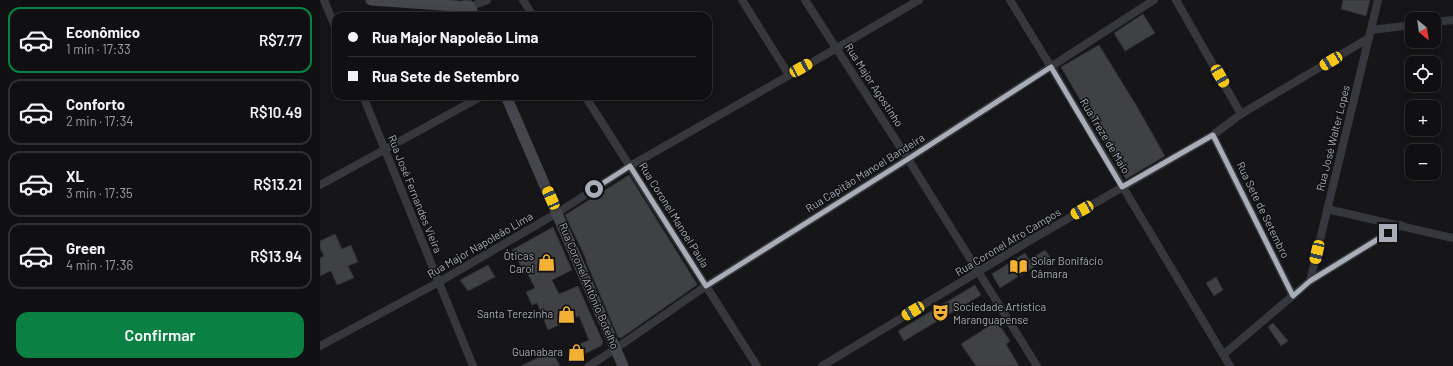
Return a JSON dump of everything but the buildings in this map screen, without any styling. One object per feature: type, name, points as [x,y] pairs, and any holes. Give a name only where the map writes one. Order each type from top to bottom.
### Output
[{"type":"street","points":[[324,0],[332,19]]},
{"type":"street","points":[[371,0],[470,8],[487,0]]},
{"type":"street","points":[[523,0],[530,12]]},
{"type":"street","points":[[742,0],[789,75]]},
{"type":"street","name":"Rua Major Agostinho","points":[[805,0],[908,159],[1037,366]]},
{"type":"street","name":"Rua Major Napoleão Lima","points":[[320,346],[439,282],[557,213],[630,166],[918,0]]},
{"type":"street","name":"Rua Treze de Maio","points":[[1010,0],[1230,366]]},
{"type":"street","name":"Rua Capitão Manoel Bandeira","points":[[588,366],[616,349],[706,286],[908,159],[1154,0]]},
{"type":"street","points":[[1176,0],[1241,114]]},
{"type":"street","name":"Rua José Walter Lopes","points":[[1310,281],[1378,0]]},
{"type":"street","points":[[1441,21],[1453,20]]},
{"type":"street","points":[[1370,34],[1405,26]]},
{"type":"street","name":"Rua Coronel Afro Campos","points":[[822,366],[1122,187],[1213,135],[1241,114],[1370,34]]},
{"type":"street","name":"Rua José Fernandes Vieira","points":[[365,100],[473,366]]},
{"type":"street","points":[[320,185],[475,100]]},
{"type":"street","name":"Rua Coronel Antônio Botelho","points":[[508,100],[623,366]]},
{"type":"street","name":"Rua Coronel Manoel Paula","points":[[588,100],[757,366]]},
{"type":"street","name":"Rua Sete de Setembro","points":[[1213,135],[1293,296]]},
{"type":"street","points":[[1327,209],[1453,238]]},
{"type":"street","points":[[1224,354],[1310,281],[1401,226]]},
{"type":"place","name":"Óticas Carol","points":[[547,262]]},
{"type":"place","name":"Solar Bonifácio Câmara","points":[[1018,267]]},
{"type":"place","name":"Sociedade Artística Maranguapense","points":[[940,313]]},
{"type":"place","name":"Santa Terezinha","points":[[566,314]]},
{"type":"place","name":"Guanabara","points":[[576,352]]},
{"type":"route","points":[[594,189],[630,166],[706,286],[1051,67],[1122,187],[1213,135],[1293,296],[1310,281],[1388,233]]}]
